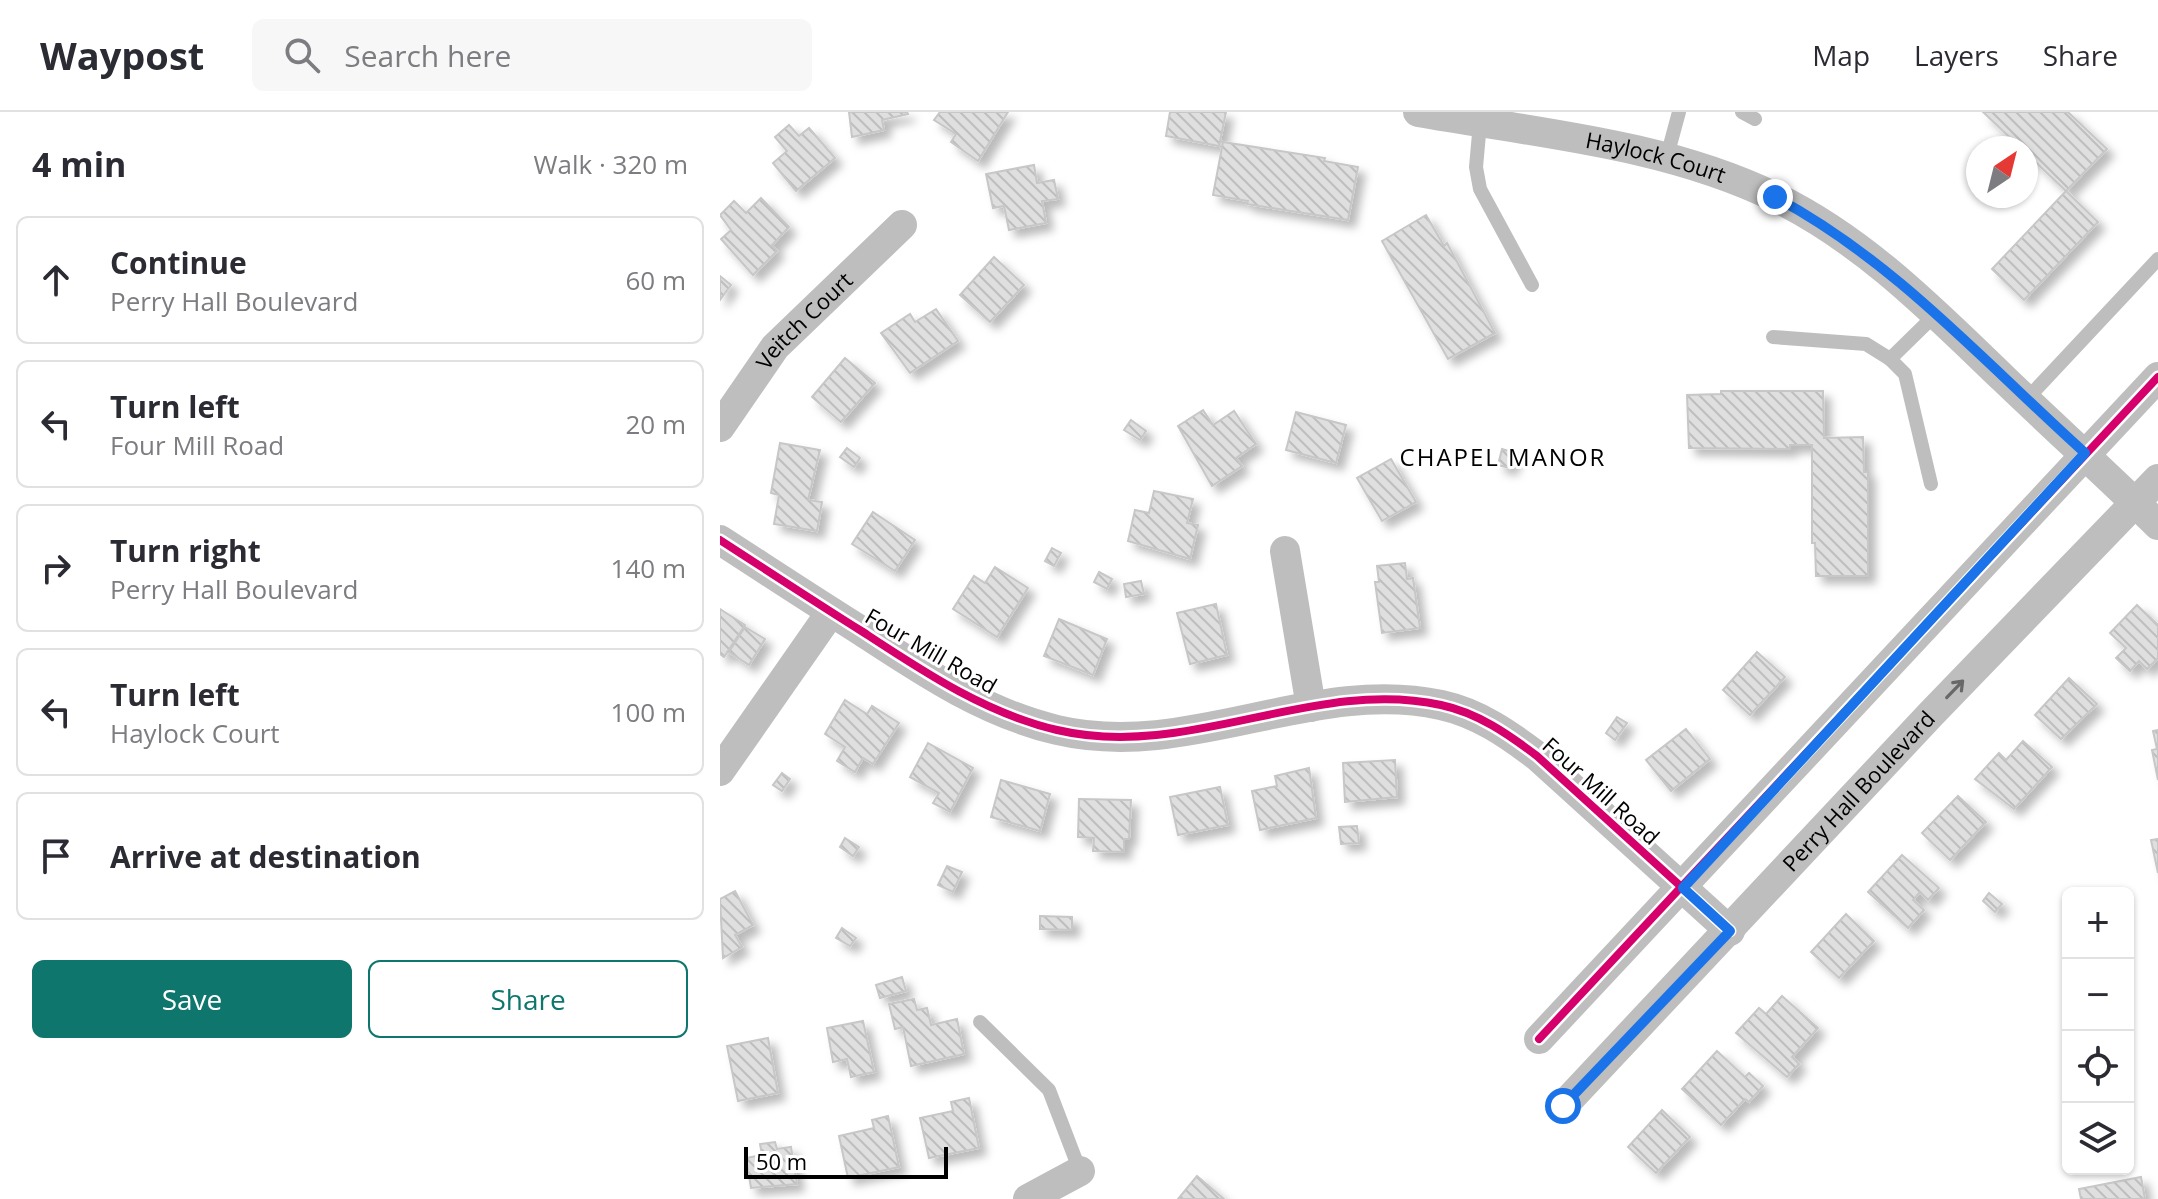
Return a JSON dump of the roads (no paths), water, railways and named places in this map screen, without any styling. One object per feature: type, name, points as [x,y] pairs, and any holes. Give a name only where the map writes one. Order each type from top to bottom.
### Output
[{"type":"street","name":"Haylock Court","points":[[1418,112],[1481,117],[1578,137],[1666,160],[1761,192],[1824,223],[1901,280],[2158,525]]},
{"type":"street","name":"Veitch Court","points":[[720,427],[775,347],[902,225]]},
{"type":"street","points":[[1539,1039],[2158,377]]},
{"type":"street","name":"Perry Hall Boulevard","points":[[1563,1106],[1931,714],[2158,479]]},
{"type":"street","name":"Four Mill Road","points":[[720,540],[940,683],[985,706],[1057,730],[1124,739],[1156,738],[1224,727],[1311,707],[1403,700],[1443,705],[1491,724],[1537,756],[1730,931]]},
{"type":"street","points":[[1285,551],[1311,707]]},
{"type":"street","points":[[720,771],[831,612]]},
{"type":"street","points":[[1028,1199],[1080,1171]]},
{"type":"lane","points":[[1666,160],[1679,112]]},
{"type":"lane","points":[[1481,117],[1476,167],[1480,189],[1532,285]]},
{"type":"lane","points":[[2026,400],[2158,259]]},
{"type":"lane","points":[[1890,359],[1936,314]]},
{"type":"lane","points":[[1773,337],[1866,344],[1890,359],[1905,374],[1931,484]]},
{"type":"lane","points":[[980,1022],[1049,1090],[1080,1171]]},
{"type":"district","name":"CHAPEL MANOR","points":[[1503,458]]}]
